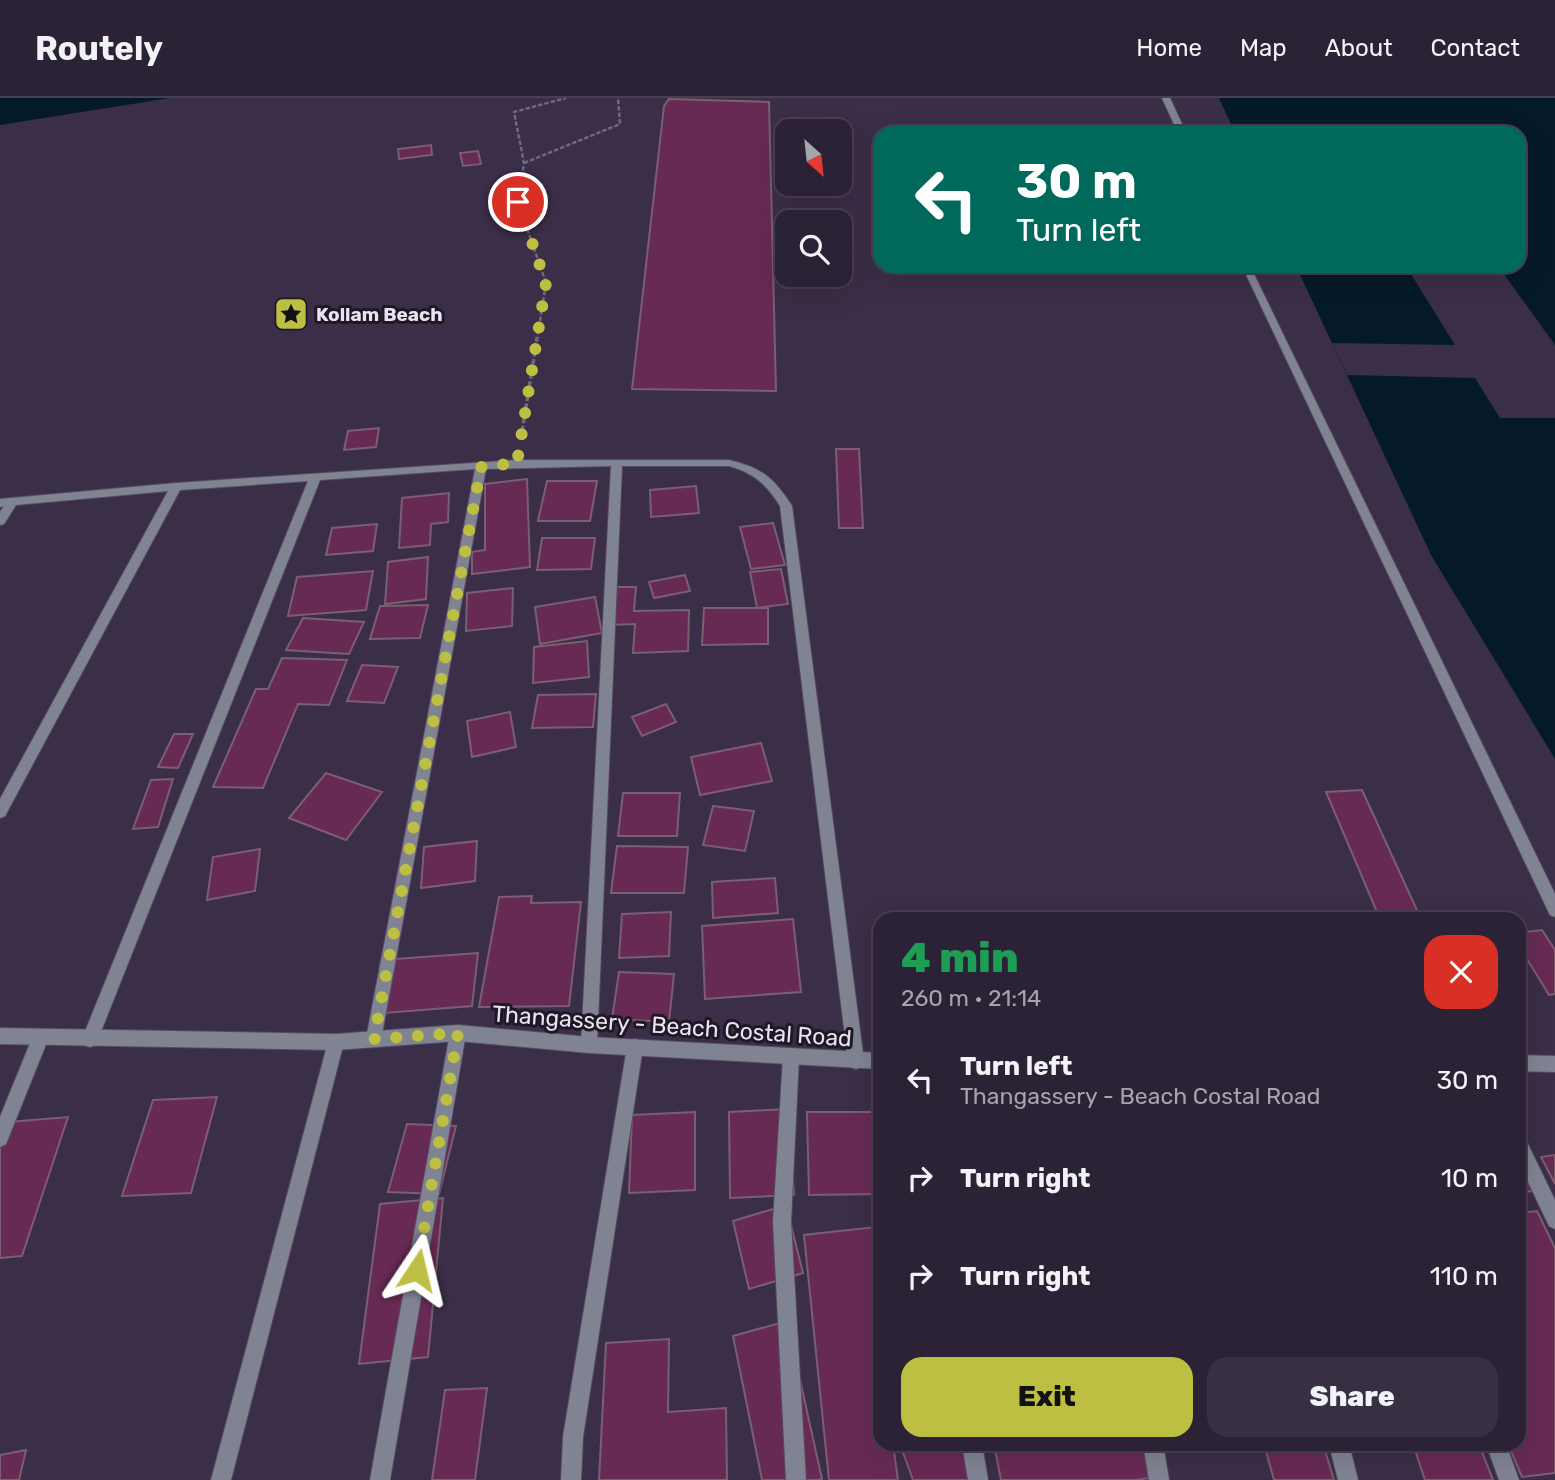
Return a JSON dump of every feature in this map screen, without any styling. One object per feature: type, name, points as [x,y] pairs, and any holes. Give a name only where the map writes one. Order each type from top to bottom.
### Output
[{"type":"street","points":[[1166,98],[1179,126]]},
{"type":"street","points":[[1249,273],[1555,911]]},
{"type":"street","points":[[0,521],[7,502],[517,463],[729,463],[754,469],[770,480],[786,506],[856,1061]]},
{"type":"street","points":[[589,1045],[617,464]]},
{"type":"street","points":[[374,1039],[481,467]]},
{"type":"street","points":[[90,1039],[315,478]]},
{"type":"street","points":[[0,812],[176,487]]},
{"type":"street","points":[[380,1480],[458,1033]]},
{"type":"street","name":"Thangassery - Beach Costal Road","points":[[0,1037],[335,1042],[458,1033],[589,1045],[873,1060]]},
{"type":"street","points":[[0,1138],[41,1037]]},
{"type":"street","points":[[221,1480],[335,1042]]},
{"type":"street","points":[[570,1480],[573,1437],[635,1047]]},
{"type":"street","points":[[790,1057],[782,1222],[796,1480]]},
{"type":"street","points":[[1526,1063],[1555,1064]]},
{"type":"street","points":[[1526,1159],[1555,1220]]},
{"type":"street","points":[[973,1451],[978,1480]]},
{"type":"street","points":[[1154,1451],[1159,1480]]},
{"type":"street","points":[[1341,1451],[1348,1480]]},
{"type":"street","points":[[1499,1451],[1509,1480]]},
{"type":"path","points":[[517,463],[546,283],[518,202],[524,163],[514,112],[566,98]]},
{"type":"path","points":[[524,163],[620,124],[618,98]]},
{"type":"water","points":[[0,98],[170,98],[0,125]]},
{"type":"water","points":[[1219,98],[1555,98],[1555,759],[1431,555],[1299,273],[1526,273],[1526,126],[1232,126]]},
{"type":"pier","points":[[1410,273],[1503,273],[1555,345],[1555,418],[1500,418],[1475,378],[1347,375],[1332,343],[1455,345]]},
{"type":"building","points":[[669,99],[769,102],[776,391],[632,389],[664,106]]},
{"type":"building","points":[[431,145],[432,155],[399,159],[398,149]]},
{"type":"building","points":[[478,151],[481,164],[463,166],[460,153]]},
{"type":"building","points":[[379,428],[376,447],[344,450],[348,431]]},
{"type":"building","points":[[836,449],[859,449],[863,528],[839,528]]},
{"type":"building","points":[[527,479],[530,567],[472,574],[472,552],[485,550],[485,484]]},
{"type":"building","points":[[547,481],[597,481],[590,521],[538,521]]},
{"type":"building","points":[[696,486],[699,513],[651,517],[650,490]]},
{"type":"building","points":[[449,493],[448,522],[431,524],[430,545],[399,548],[402,498]]},
{"type":"building","points":[[773,523],[785,565],[751,569],[740,527]]},
{"type":"building","points":[[377,524],[373,551],[326,555],[332,528]]},
{"type":"building","points":[[542,538],[595,538],[591,569],[537,570]]},
{"type":"building","points":[[428,557],[426,599],[385,604],[388,562]]},
{"type":"building","points":[[781,569],[788,604],[757,608],[750,572]]},
{"type":"building","points":[[373,571],[366,610],[288,616],[297,577]]},
{"type":"building","points":[[685,575],[690,591],[654,598],[649,582]]},
{"type":"building","points":[[611,587],[636,587],[634,611],[689,610],[688,651],[633,653],[635,624],[608,625]]},
{"type":"building","points":[[513,588],[512,626],[466,631],[467,593]]},
{"type":"building","points":[[595,597],[602,633],[540,644],[535,607]]},
{"type":"building","points":[[428,605],[420,638],[370,639],[380,606]]},
{"type":"building","points":[[704,608],[768,608],[768,644],[702,645]]},
{"type":"building","points":[[303,618],[364,622],[349,654],[286,650]]},
{"type":"building","points":[[587,641],[589,677],[533,683],[534,647]]},
{"type":"building","points":[[282,658],[347,660],[329,705],[298,704],[263,788],[213,787],[256,689],[268,689]]},
{"type":"building","points":[[362,665],[398,667],[384,703],[347,701]]},
{"type":"building","points":[[596,694],[593,727],[532,728],[538,695]]},
{"type":"building","points":[[666,704],[676,722],[642,736],[632,717]]},
{"type":"building","points":[[510,712],[516,747],[472,757],[467,721]]},
{"type":"building","points":[[174,734],[193,734],[178,768],[158,767]]},
{"type":"building","points":[[761,743],[772,781],[700,795],[691,757]]},
{"type":"building","points":[[326,773],[382,792],[346,840],[289,818]]},
{"type":"building","points":[[173,779],[158,827],[133,829],[151,780]]},
{"type":"building","points":[[1362,790],[1418,912],[1377,912],[1326,792]]},
{"type":"building","points":[[623,793],[680,793],[677,836],[618,836]]},
{"type":"building","points":[[713,806],[754,811],[745,851],[703,845]]},
{"type":"building","points":[[477,841],[475,881],[421,888],[424,847]]},
{"type":"building","points":[[617,846],[688,847],[684,893],[611,893]]},
{"type":"building","points":[[260,849],[255,891],[207,900],[213,857]]},
{"type":"building","points":[[775,878],[778,913],[713,918],[712,882]]},
{"type":"building","points":[[532,896],[531,903],[581,902],[569,1006],[479,1007],[499,897]]},
{"type":"building","points":[[671,912],[669,956],[619,958],[622,914]]},
{"type":"building","points":[[793,919],[801,992],[705,999],[702,926]]},
{"type":"building","points":[[1542,930],[1555,950],[1555,994],[1549,995],[1526,957],[1526,932]]},
{"type":"building","points":[[478,953],[472,1006],[372,1014],[381,960]]},
{"type":"building","points":[[619,972],[674,974],[669,1022],[612,1019]]},
{"type":"building","points":[[217,1097],[191,1193],[122,1196],[153,1100]]},
{"type":"building","points":[[789,1109],[794,1195],[730,1198],[729,1112]]},
{"type":"building","points":[[695,1112],[695,1190],[629,1193],[632,1115]]},
{"type":"building","points":[[807,1112],[873,1112],[873,1194],[809,1195]]},
{"type":"building","points":[[68,1117],[22,1256],[0,1258],[0,1145],[9,1122]]},
{"type":"building","points":[[407,1124],[456,1126],[439,1194],[388,1192]]},
{"type":"building","points":[[1555,1155],[1555,1184],[1541,1157]]},
{"type":"building","points":[[1526,1178],[1533,1191],[1526,1192]]},
{"type":"building","points":[[443,1198],[428,1357],[359,1364],[380,1204]]},
{"type":"building","points":[[786,1205],[803,1273],[749,1289],[733,1221]]},
{"type":"building","points":[[1537,1211],[1555,1248],[1555,1473],[1522,1477],[1511,1451],[1526,1451],[1526,1212]]},
{"type":"building","points":[[873,1227],[873,1451],[894,1451],[898,1480],[829,1480],[804,1235]]},
{"type":"building","points":[[787,1321],[822,1479],[818,1480],[762,1480],[733,1336]]},
{"type":"building","points":[[669,1339],[668,1412],[726,1408],[727,1480],[599,1480],[606,1343]]},
{"type":"building","points":[[487,1388],[475,1480],[432,1480],[445,1390]]},
{"type":"building","points":[[26,1450],[19,1480],[0,1480],[0,1455]]},
{"type":"building","points":[[903,1451],[975,1451],[983,1473],[967,1480],[913,1480]]},
{"type":"building","points":[[995,1451],[1150,1451],[1157,1477],[1136,1480],[1001,1480]]},
{"type":"building","points":[[1266,1451],[1325,1451],[1334,1480],[1274,1480]]},
{"type":"building","points":[[1415,1451],[1482,1451],[1493,1480],[1425,1480]]},
{"type":"place","name":"Kollam Beach","points":[[291,314]]},
{"type":"route","points":[[417,1270],[458,1033],[374,1039],[481,467],[517,463],[546,283],[518,202]]}]
